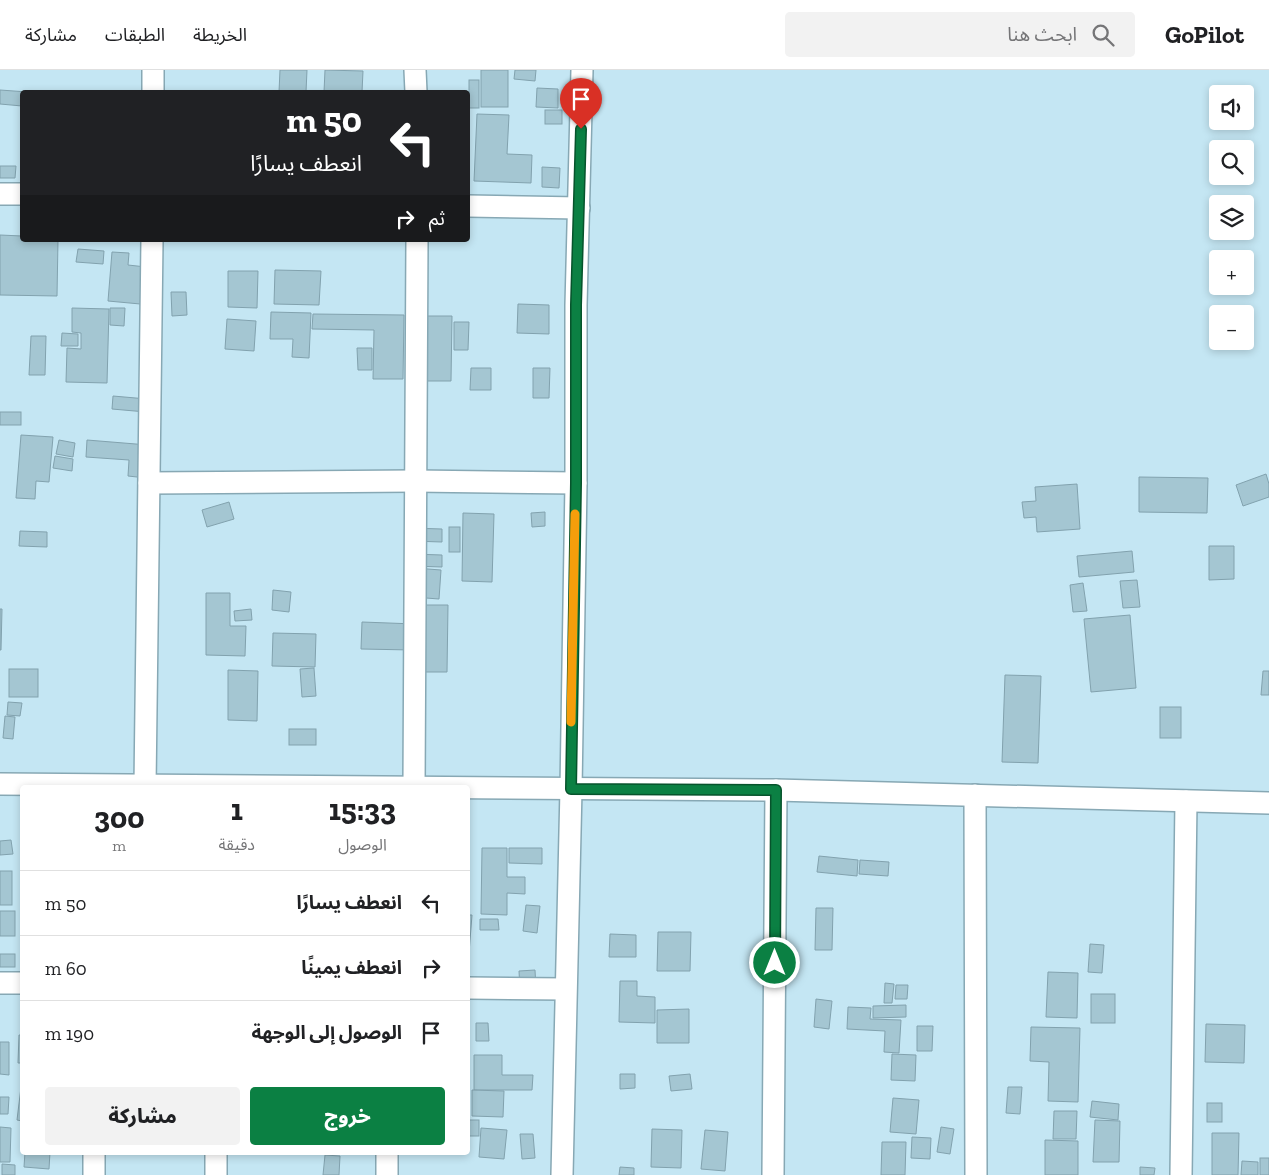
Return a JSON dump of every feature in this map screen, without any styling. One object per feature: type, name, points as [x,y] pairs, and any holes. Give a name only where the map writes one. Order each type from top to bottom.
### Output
[{"type":"street","points":[[153,70],[153,90]]},
{"type":"street","points":[[415,70],[416,90]]},
{"type":"street","points":[[562,1175],[571,789],[576,483],[576,305],[582,70]]},
{"type":"street","points":[[0,194],[20,194]]},
{"type":"street","points":[[470,206],[579,208]]},
{"type":"street","points":[[145,785],[152,242]]},
{"type":"street","points":[[414,785],[417,242]]},
{"type":"street","points":[[149,483],[415,481],[576,483]]},
{"type":"street","points":[[0,784],[72,785]]},
{"type":"street","points":[[470,787],[776,790],[1269,803]]},
{"type":"street","points":[[773,1175],[776,790]]},
{"type":"street","points":[[975,795],[976,1175]]},
{"type":"street","points":[[1181,1175],[1186,801]]},
{"type":"street","points":[[0,983],[20,983]]},
{"type":"street","points":[[470,988],[565,989]]},
{"type":"street","points":[[94,1155],[94,1175]]},
{"type":"street","points":[[216,1155],[216,1175]]},
{"type":"street","points":[[387,1155],[387,1175]]},
{"type":"building","points":[[280,70],[307,70],[306,90],[279,90]]},
{"type":"building","points":[[325,70],[363,71],[362,90],[324,90]]},
{"type":"building","points":[[481,70],[508,70],[508,107],[481,107]]},
{"type":"building","points":[[515,70],[536,70],[535,81],[514,79]]},
{"type":"building","points":[[469,80],[479,80],[479,108],[470,108]]},
{"type":"building","points":[[537,88],[558,89],[558,108],[536,107]]},
{"type":"building","points":[[0,90],[20,91],[20,106],[0,104]]},
{"type":"building","points":[[545,110],[562,110],[562,124],[545,124]]},
{"type":"building","points":[[477,114],[509,115],[507,154],[532,155],[531,183],[474,181]]},
{"type":"building","points":[[0,166],[16,166],[15,178],[0,178]]},
{"type":"building","points":[[542,167],[560,168],[559,188],[542,187]]},
{"type":"building","points":[[0,235],[20,236],[20,242],[58,242],[57,296],[0,295]]},
{"type":"building","points":[[78,249],[104,251],[103,264],[76,262]]},
{"type":"building","points":[[112,252],[129,253],[128,265],[155,268],[151,305],[108,301]]},
{"type":"building","points":[[275,270],[321,271],[319,305],[274,304]]},
{"type":"building","points":[[228,271],[258,271],[257,308],[228,307]]},
{"type":"building","points":[[171,292],[186,292],[187,315],[172,316]]},
{"type":"building","points":[[518,304],[549,305],[549,334],[517,333]]},
{"type":"building","points":[[72,308],[109,309],[107,383],[66,382],[67,348],[81,349],[81,333],[72,332]]},
{"type":"building","points":[[110,308],[125,308],[124,326],[110,325]]},
{"type":"building","points":[[271,312],[311,313],[309,358],[292,357],[293,339],[270,339]]},
{"type":"building","points":[[313,314],[404,315],[403,379],[373,379],[374,330],[312,329]]},
{"type":"building","points":[[423,316],[452,316],[451,381],[421,381]]},
{"type":"building","points":[[227,319],[256,321],[254,351],[225,349]]},
{"type":"building","points":[[454,322],[469,322],[468,350],[454,350]]},
{"type":"building","points":[[62,333],[78,334],[78,346],[61,346]]},
{"type":"building","points":[[31,336],[46,336],[45,375],[29,375]]},
{"type":"building","points":[[357,348],[372,348],[372,370],[358,370]]},
{"type":"building","points":[[471,368],[491,368],[491,390],[470,390]]},
{"type":"building","points":[[533,368],[550,368],[549,398],[533,398]]},
{"type":"building","points":[[113,396],[147,399],[146,412],[112,409]]},
{"type":"building","points":[[0,412],[21,412],[21,425],[0,425]]},
{"type":"building","points":[[21,435],[53,437],[49,482],[36,481],[35,499],[16,498]]},
{"type":"building","points":[[59,440],[75,443],[73,457],[56,454]]},
{"type":"building","points":[[87,440],[148,445],[146,478],[128,476],[129,460],[86,457]]},
{"type":"building","points":[[55,456],[73,459],[72,471],[53,468]]},
{"type":"building","points":[[1266,474],[1269,484],[1269,497],[1243,506],[1236,485]]},
{"type":"building","points":[[1139,477],[1208,478],[1207,513],[1139,512]]},
{"type":"building","points":[[1077,484],[1080,529],[1037,532],[1036,517],[1024,518],[1022,502],[1036,501],[1035,487]]},
{"type":"building","points":[[229,502],[234,519],[207,527],[202,510]]},
{"type":"building","points":[[545,512],[545,526],[532,527],[531,513]]},
{"type":"building","points":[[463,513],[494,514],[492,582],[462,581]]},
{"type":"building","points":[[449,527],[460,527],[460,552],[449,552]]},
{"type":"building","points":[[411,528],[442,529],[442,542],[411,541]]},
{"type":"building","points":[[20,531],[47,532],[47,547],[19,546]]},
{"type":"building","points":[[1209,546],[1234,546],[1234,579],[1209,580]]},
{"type":"building","points":[[1132,551],[1134,572],[1079,577],[1077,556]]},
{"type":"building","points":[[412,554],[442,555],[442,567],[412,566]]},
{"type":"building","points":[[415,568],[441,570],[439,599],[413,597]]},
{"type":"building","points":[[1137,580],[1140,607],[1123,608],[1120,581]]},
{"type":"building","points":[[1083,583],[1087,611],[1073,612],[1070,585]]},
{"type":"building","points":[[273,590],[291,592],[289,612],[272,610]]},
{"type":"building","points":[[206,593],[230,593],[230,626],[246,626],[245,656],[206,655]]},
{"type":"building","points":[[416,605],[448,605],[447,672],[412,672],[412,650],[361,649],[362,622],[415,624]]},
{"type":"building","points":[[0,609],[2,609],[1,650],[0,650]]},
{"type":"building","points":[[251,609],[252,620],[235,621],[234,611]]},
{"type":"building","points":[[1130,615],[1136,688],[1091,692],[1084,619]]},
{"type":"building","points":[[273,633],[316,634],[315,667],[272,666]]},
{"type":"building","points":[[314,668],[316,696],[302,697],[300,669]]},
{"type":"building","points":[[9,669],[38,669],[38,697],[9,697]]},
{"type":"building","points":[[228,670],[258,671],[257,721],[228,720]]},
{"type":"building","points":[[1263,671],[1269,671],[1269,695],[1261,695]]},
{"type":"building","points":[[1005,675],[1041,676],[1038,763],[1002,762]]},
{"type":"building","points":[[8,702],[22,703],[20,716],[7,715]]},
{"type":"building","points":[[1160,707],[1181,707],[1181,738],[1160,738]]},
{"type":"building","points":[[5,716],[15,717],[13,739],[3,738]]},
{"type":"building","points":[[289,729],[316,729],[316,745],[289,745]]},
{"type":"building","points":[[11,840],[13,854],[0,855],[0,841]]},
{"type":"building","points":[[482,848],[507,848],[507,877],[525,877],[525,894],[507,893],[507,915],[481,914]]},
{"type":"building","points":[[509,848],[542,848],[542,864],[509,863]]},
{"type":"building","points":[[819,856],[858,860],[857,876],[817,872]]},
{"type":"building","points":[[860,860],[889,862],[888,876],[859,874]]},
{"type":"building","points":[[0,871],[12,871],[12,905],[0,905]]},
{"type":"building","points":[[526,905],[540,906],[537,933],[523,931]]},
{"type":"building","points":[[816,908],[833,908],[832,950],[815,950]]},
{"type":"building","points":[[0,911],[15,911],[15,936],[0,936]]},
{"type":"building","points":[[470,915],[472,915],[470,940]]},
{"type":"building","points":[[480,919],[498,919],[499,930],[480,930]]},
{"type":"building","points":[[658,932],[691,932],[690,971],[657,971]]},
{"type":"building","points":[[610,934],[636,935],[636,957],[609,957]]},
{"type":"building","points":[[1090,944],[1104,945],[1102,973],[1088,972]]},
{"type":"building","points":[[0,954],[15,954],[15,967],[0,967]]},
{"type":"building","points":[[535,970],[536,989],[520,990],[519,971]]},
{"type":"building","points":[[1048,972],[1078,973],[1077,1018],[1046,1017]]},
{"type":"building","points":[[620,981],[637,981],[637,996],[655,997],[655,1023],[619,1022]]},
{"type":"building","points":[[885,983],[894,984],[892,1003],[884,1003]]},
{"type":"building","points":[[896,985],[908,985],[907,999],[895,999]]},
{"type":"building","points":[[1091,994],[1115,994],[1115,1023],[1091,1023]]},
{"type":"building","points":[[816,999],[832,1001],[829,1029],[814,1027]]},
{"type":"building","points":[[906,1005],[906,1017],[873,1018],[873,1006]]},
{"type":"building","points":[[848,1007],[871,1008],[870,1019],[901,1020],[899,1053],[884,1052],[885,1031],[847,1029]]},
{"type":"building","points":[[689,1009],[689,1043],[657,1043],[657,1010]]},
{"type":"building","points":[[476,1023],[488,1023],[489,1041],[476,1041]]},
{"type":"building","points":[[1206,1024],[1245,1025],[1244,1063],[1205,1062]]},
{"type":"building","points":[[917,1026],[933,1026],[932,1051],[917,1051]]},
{"type":"building","points":[[1031,1027],[1080,1028],[1078,1102],[1048,1101],[1049,1062],[1030,1061]]},
{"type":"building","points":[[19,1035],[20,1035],[20,1063],[18,1063]]},
{"type":"building","points":[[0,1042],[9,1042],[9,1075],[0,1074]]},
{"type":"building","points":[[892,1054],[916,1055],[915,1081],[891,1080]]},
{"type":"building","points":[[474,1055],[502,1055],[502,1075],[533,1075],[532,1090],[474,1090]]},
{"type":"building","points":[[620,1074],[635,1074],[635,1088],[620,1089]]},
{"type":"building","points":[[690,1074],[692,1089],[671,1091],[669,1076]]},
{"type":"building","points":[[1008,1087],[1022,1087],[1020,1114],[1006,1113]]},
{"type":"building","points":[[472,1090],[504,1091],[503,1117],[472,1116]]},
{"type":"building","points":[[20,1095],[20,1121],[17,1120]]},
{"type":"building","points":[[0,1097],[9,1097],[8,1114],[0,1114]]},
{"type":"building","points":[[893,1098],[919,1100],[916,1134],[890,1132]]},
{"type":"building","points":[[1092,1101],[1119,1104],[1118,1120],[1090,1117]]},
{"type":"building","points":[[1207,1103],[1222,1103],[1222,1122],[1207,1122]]},
{"type":"building","points":[[1054,1111],[1077,1111],[1076,1139],[1053,1139]]},
{"type":"building","points":[[470,1120],[479,1120],[479,1136],[470,1136]]},
{"type":"building","points":[[1095,1120],[1120,1121],[1119,1162],[1093,1162]]},
{"type":"building","points":[[0,1127],[11,1128],[10,1162],[0,1162]]},
{"type":"building","points":[[941,1127],[954,1129],[950,1154],[937,1152]]},
{"type":"building","points":[[481,1128],[507,1130],[504,1159],[479,1157]]},
{"type":"building","points":[[652,1129],[682,1130],[681,1168],[651,1167]]},
{"type":"building","points":[[705,1130],[728,1132],[725,1171],[701,1169]]},
{"type":"building","points":[[1212,1133],[1239,1133],[1238,1175],[1212,1175]]},
{"type":"building","points":[[520,1134],[533,1134],[535,1158],[522,1159]]},
{"type":"building","points":[[912,1137],[931,1138],[930,1159],[911,1158]]},
{"type":"building","points":[[1045,1140],[1078,1141],[1078,1175],[1045,1175]]},
{"type":"building","points":[[882,1142],[906,1142],[905,1175],[881,1175]]},
{"type":"building","points":[[25,1155],[50,1155],[49,1169],[24,1167]]},
{"type":"building","points":[[325,1155],[340,1156],[339,1175],[323,1175]]},
{"type":"building","points":[[1260,1158],[1269,1158],[1269,1175],[1260,1175]]},
{"type":"building","points":[[1242,1161],[1258,1162],[1258,1175],[1241,1175]]},
{"type":"building","points":[[2,1164],[15,1165],[15,1175],[2,1175]]},
{"type":"building","points":[[620,1167],[634,1168],[634,1175],[619,1175]]},
{"type":"building","points":[[1140,1167],[1155,1168],[1154,1175],[1140,1175]]},
{"type":"slow traffic","points":[[571,722],[575,514]]},
{"type":"route","points":[[581,129],[576,305],[576,483],[572,607],[571,789],[776,790],[775,963]]}]
